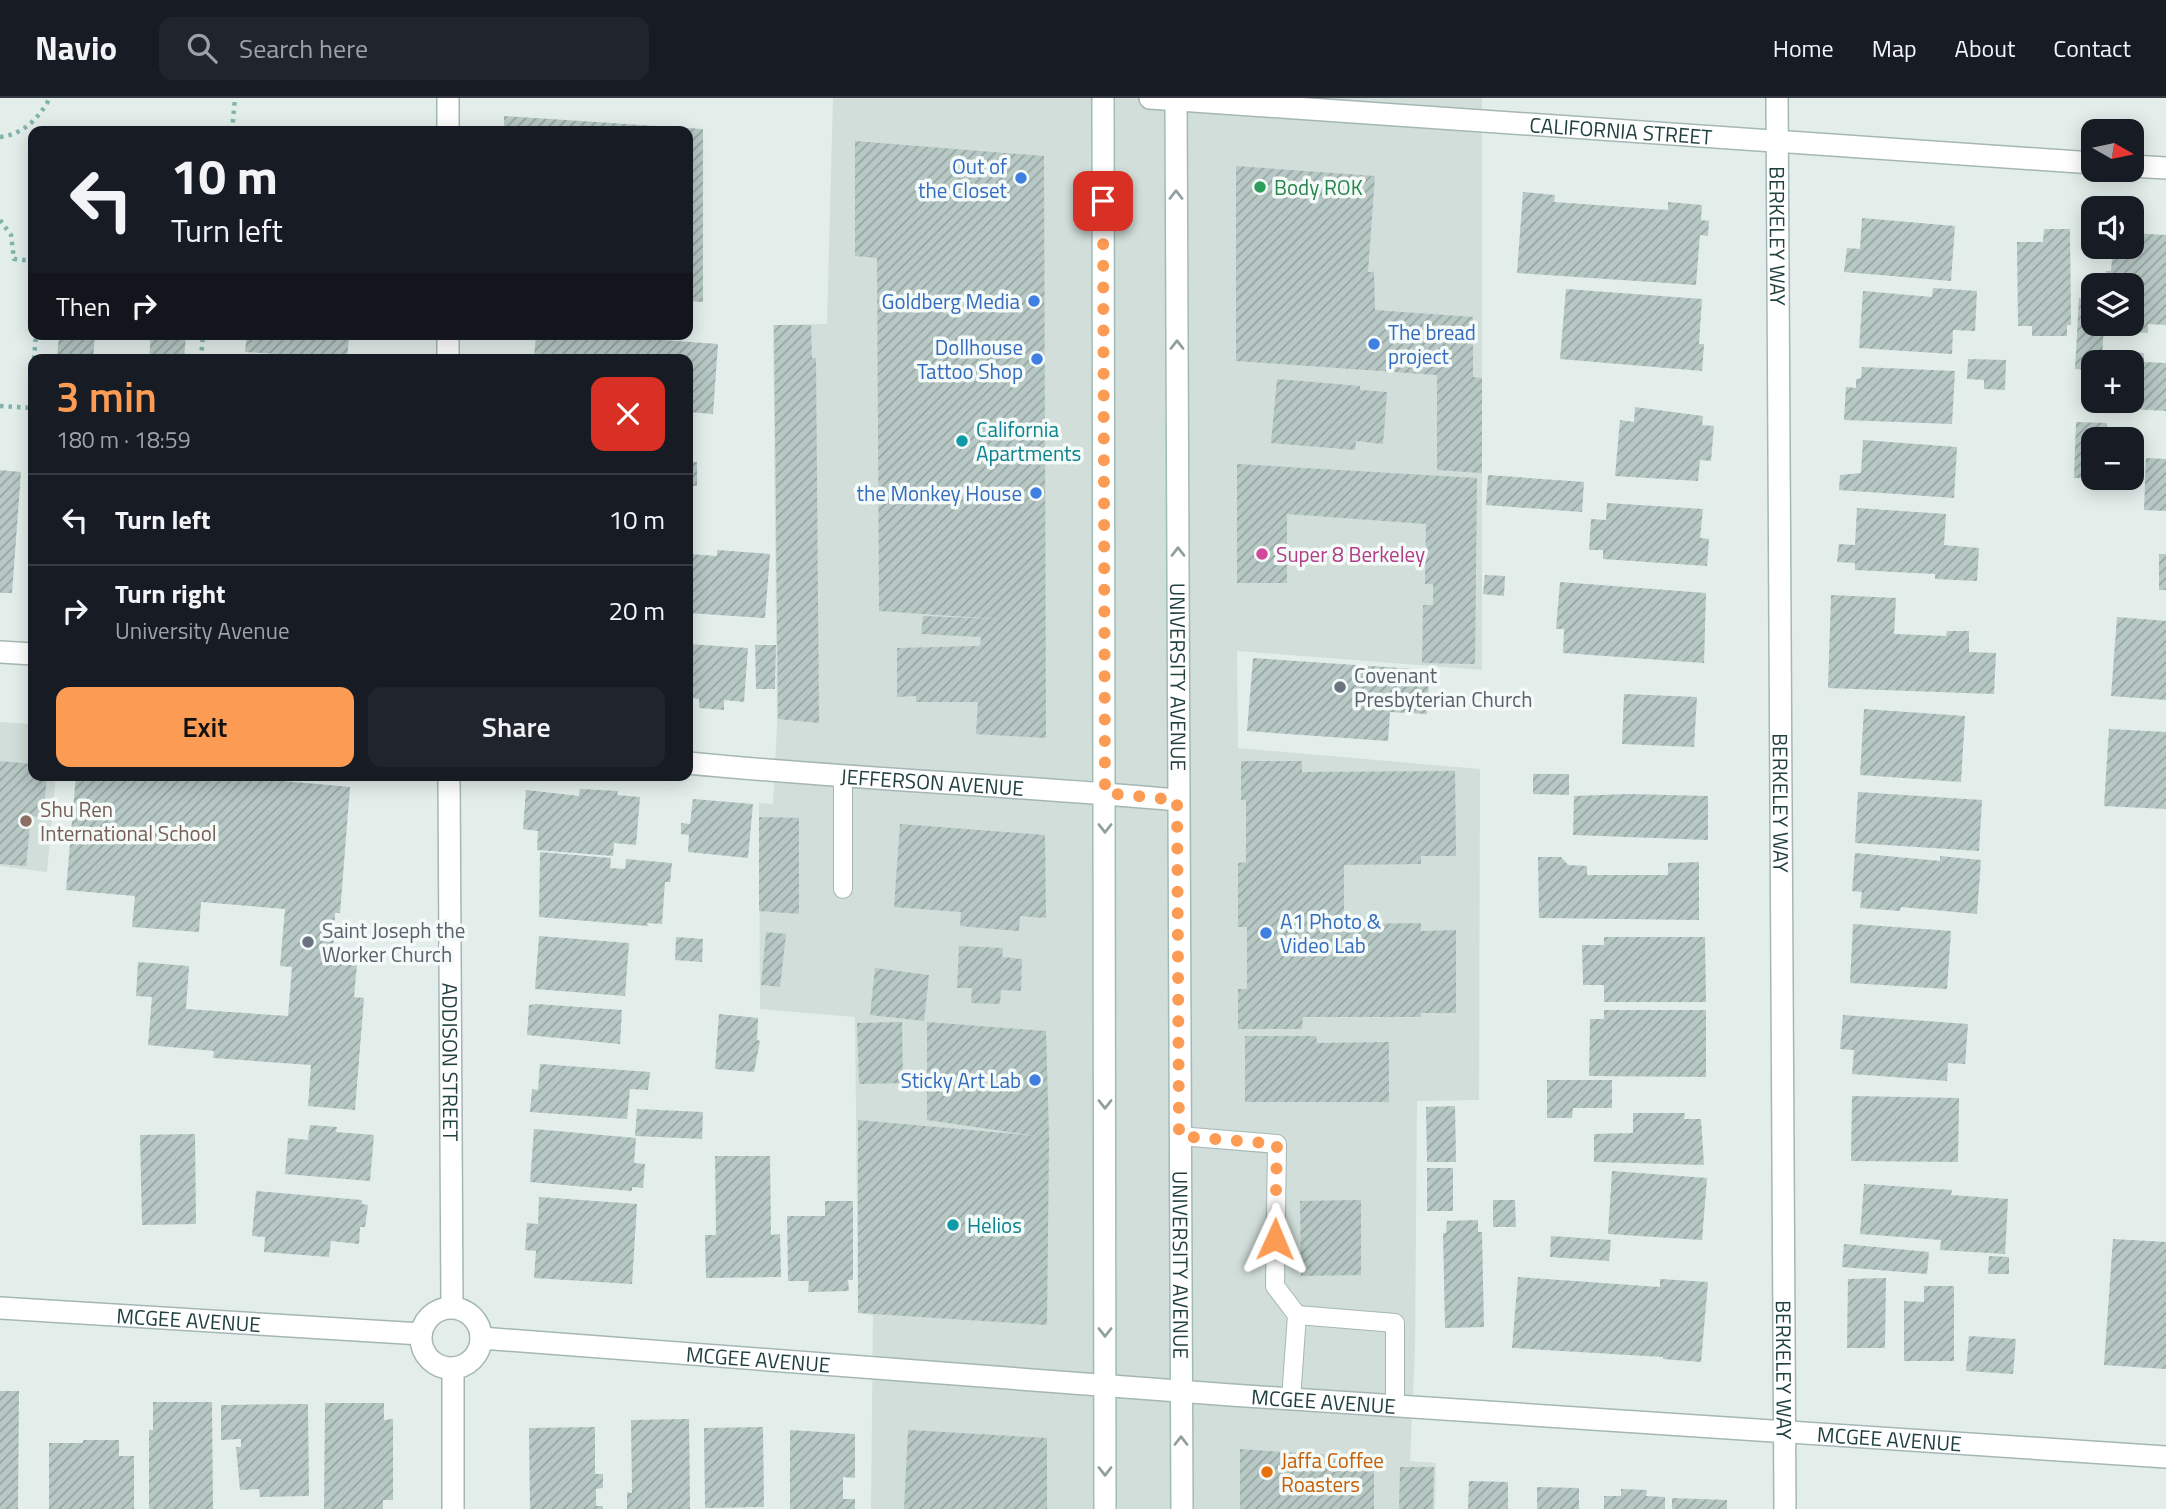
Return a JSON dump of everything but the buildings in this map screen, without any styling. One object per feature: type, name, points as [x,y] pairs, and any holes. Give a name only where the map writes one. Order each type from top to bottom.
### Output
[{"type":"street","points":[[447,98],[447,126]]},
{"type":"street","points":[[1103,98],[1105,1509]]},
{"type":"street","name":"CALIFORNIA STREET","points":[[1150,98],[2081,162]]},
{"type":"street","name":"BERKELEY WAY","points":[[1777,98],[1785,1509]]},
{"type":"street","name":"UNIVERSITY AVENUE","points":[[1176,99],[1182,1509]]},
{"type":"street","points":[[2144,167],[2166,168]]},
{"type":"street","points":[[0,652],[28,654]]},
{"type":"street","name":"JEFFERSON AVENUE","points":[[693,763],[1177,800]]},
{"type":"street","name":"ADDISON STREET","points":[[449,781],[452,1307]]},
{"type":"street","points":[[452,1307],[461,1309],[476,1320],[481,1338],[475,1355],[461,1366],[453,1368],[433,1362],[421,1344],[421,1334],[428,1318],[435,1312],[452,1307]]},
{"type":"street","name":"MCGEE AVENUE","points":[[0,1308],[421,1334]]},
{"type":"street","name":"MCGEE AVENUE","points":[[481,1338],[1291,1399],[2166,1457]]},
{"type":"street","points":[[453,1368],[453,1509]]},
{"type":"lane","points":[[843,776],[844,889]]},
{"type":"lane","points":[[1179,1136],[1277,1144],[1275,1286],[1297,1315],[1291,1399]]},
{"type":"lane","points":[[1297,1315],[1395,1323],[1395,1405]]},
{"type":"path","points":[[0,137],[14,135],[34,121],[50,98]]},
{"type":"path","points":[[232,126],[235,98]]},
{"type":"path","points":[[0,220],[11,235],[14,259],[28,260]]},
{"type":"path","points":[[0,406],[28,408]]},
{"type":"shaded area","points":[[833,98],[1482,98],[1482,670],[1237,651],[1238,748],[1480,769],[1479,1100],[1417,1101],[1415,1348],[1410,1461],[1436,1463],[1435,1509],[871,1509],[873,1315],[858,1313],[855,1017],[760,1009],[759,803],[773,804],[777,725],[773,325],[827,324]]},
{"type":"shaded area","name":"Shu Ren International School","points":[[0,722],[28,724],[28,781],[55,781],[47,872],[0,866]]},
{"type":"place","name":"Out of the Closet","points":[[1021,178]]},
{"type":"place","name":"Body ROK","points":[[1260,187]]},
{"type":"place","name":"Goldberg Media","points":[[1034,301]]},
{"type":"place","name":"The bread project","points":[[1374,344]]},
{"type":"place","name":"Dollhouse Tattoo Shop","points":[[1037,359]]},
{"type":"place","name":"California Apartments","points":[[962,441]]},
{"type":"place","name":"the Monkey House","points":[[1036,493]]},
{"type":"place","name":"Super 8 Berkeley","points":[[1262,554]]},
{"type":"place","name":"Covenant Presbyterian Church","points":[[1340,687]]},
{"type":"place","name":"Shu Ren International School","points":[[26,821]]},
{"type":"place","name":"A1 Photo & Video Lab","points":[[1266,933]]},
{"type":"place","name":"Saint Joseph the Worker Church","points":[[308,942]]},
{"type":"place","name":"Sticky Art Lab","points":[[1035,1080]]},
{"type":"place","name":"Helios","points":[[953,1225]]},
{"type":"place","name":"Jaffa Coffee Roasters","points":[[1267,1472]]},
{"type":"route","points":[[1103,201],[1105,793],[1177,800],[1179,1136],[1277,1144],[1275,1239]]}]
